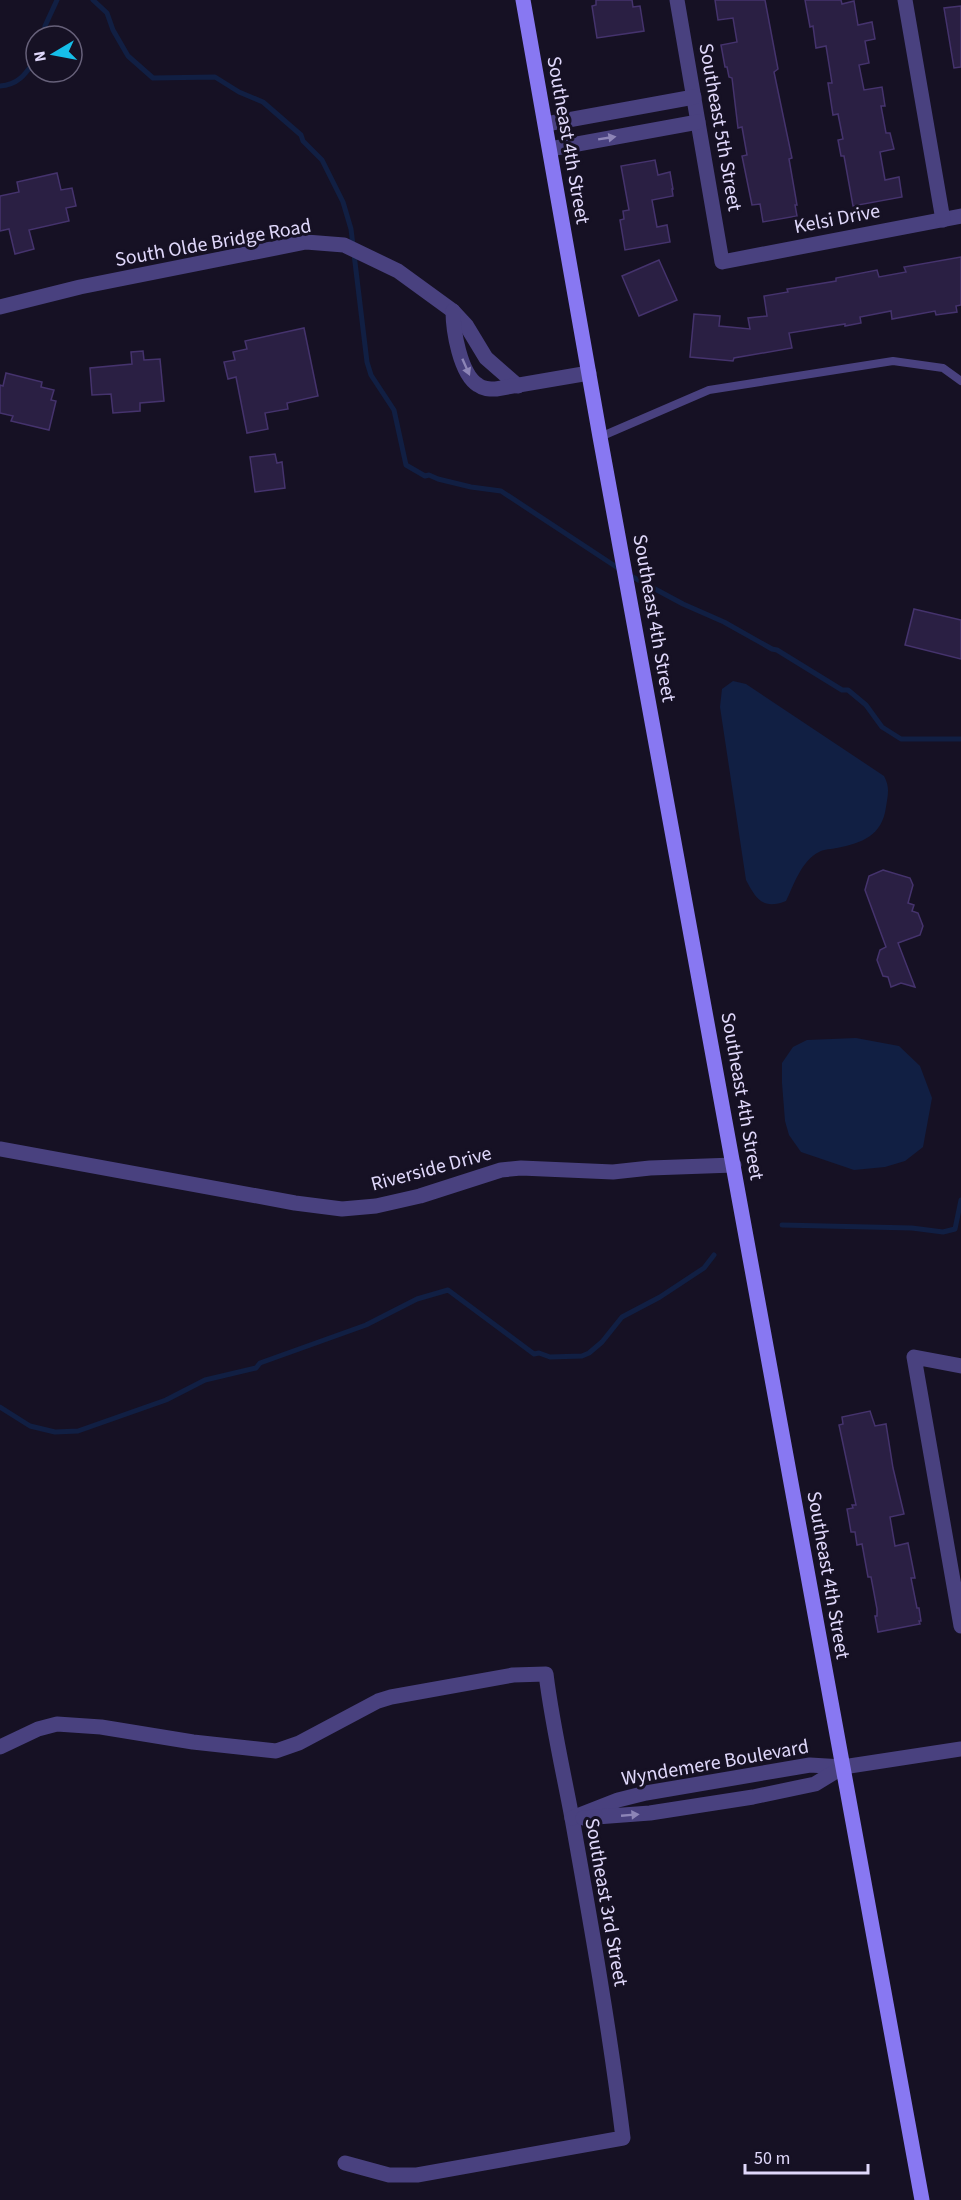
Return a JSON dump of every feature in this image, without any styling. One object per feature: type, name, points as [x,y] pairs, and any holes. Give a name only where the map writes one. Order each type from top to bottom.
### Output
[{"type":"main road","name":"Southeast 4th Street","points":[[523,0],[600,437],[922,2200]]},
{"type":"street","name":"Southeast 5th Street","points":[[677,0],[722,262]]},
{"type":"street","points":[[905,0],[943,220]]},
{"type":"street","points":[[546,124],[694,97]]},
{"type":"street","points":[[550,149],[698,123]]},
{"type":"street","name":"Kelsi Drive","points":[[722,262],[961,216]]},
{"type":"street","name":"South Olde Bridge Road","points":[[0,307],[80,287],[306,243],[344,245],[398,271],[453,311],[466,325],[486,358],[518,386]]},
{"type":"street","points":[[453,311],[455,341],[473,382],[485,389],[518,386],[589,373]]},
{"type":"street","name":"Riverside Drive","points":[[0,1149],[295,1203],[342,1209],[398,1202],[501,1170],[521,1168],[613,1172],[650,1168],[734,1165]]},
{"type":"street","points":[[961,1366],[914,1357],[961,1626]]},
{"type":"street","name":"Southeast 3rd Street","points":[[0,1747],[38,1729],[57,1724],[101,1727],[193,1742],[276,1751],[299,1743],[378,1701],[391,1697],[513,1675],[546,1674],[598,1968],[622,2138],[417,2175],[389,2175],[345,2163]]},
{"type":"street","points":[[843,1767],[961,1749]]},
{"type":"street","name":"Wyndemere Boulevard","points":[[572,1818],[618,1800],[646,1793],[810,1765],[843,1767]]},
{"type":"street","name":"Wyndemere Boulevard","points":[[572,1818],[651,1814],[753,1797],[815,1784],[843,1767]]},
{"type":"lane","points":[[600,437],[709,390],[892,361],[943,368],[961,381]]},
{"type":"water","points":[[733,681],[746,684],[884,776],[887,784],[888,794],[884,817],[875,831],[855,844],[823,850],[813,856],[799,874],[786,901],[778,903],[771,904],[761,901],[753,893],[746,880],[720,707],[722,689]]},
{"type":"water","points":[[856,1038],[899,1046],[920,1066],[932,1098],[923,1147],[905,1161],[885,1167],[854,1170],[801,1152],[789,1135],[785,1121],[782,1063],[793,1047],[807,1040]]},
{"type":"building","points":[[596,0],[632,0],[633,7],[640,6],[644,31],[597,38],[592,6],[596,5]]},
{"type":"building","points":[[715,0],[765,0],[778,69],[774,72],[792,158],[789,159],[797,216],[763,222],[760,204],[752,205],[742,156],[747,155],[742,127],[738,128],[732,78],[729,77],[727,67],[725,67],[721,45],[737,42],[733,18],[718,20]]},
{"type":"building","points":[[805,0],[841,0],[842,4],[854,1],[858,25],[872,22],[875,39],[865,41],[869,63],[859,65],[864,90],[882,87],[885,106],[881,106],[886,133],[890,133],[894,149],[880,152],[885,180],[899,177],[902,197],[853,206],[844,156],[841,156],[838,140],[843,139],[838,114],[833,115],[828,83],[832,83],[826,46],[816,48],[813,26],[810,27]]},
{"type":"building","points":[[961,6],[961,67],[954,68],[944,8]]},
{"type":"building","points":[[655,160],[658,175],[670,172],[673,196],[652,200],[657,227],[667,225],[670,242],[625,250],[620,220],[624,219],[623,211],[629,210],[621,166]]},
{"type":"building","points":[[57,173],[61,190],[72,188],[76,206],[66,208],[69,221],[29,230],[34,249],[15,254],[9,229],[0,231],[0,196],[19,192],[17,182]]},
{"type":"building","points":[[961,257],[961,305],[956,306],[957,312],[936,315],[935,311],[892,319],[891,311],[860,317],[861,323],[789,333],[792,348],[734,358],[733,361],[690,357],[694,314],[720,316],[719,326],[750,329],[748,318],[767,316],[764,296],[877,270],[879,277],[906,272],[904,267]]},
{"type":"building","points":[[659,260],[677,300],[639,316],[622,276]]},
{"type":"building","points":[[304,328],[318,396],[287,403],[288,409],[265,413],[268,429],[247,433],[236,377],[228,379],[224,362],[235,360],[233,352],[247,349],[245,341]]},
{"type":"building","points":[[143,351],[144,360],[160,359],[164,401],[140,403],[140,411],[113,413],[111,394],[92,395],[90,368],[132,364],[131,352]]},
{"type":"building","points":[[6,373],[42,382],[41,387],[54,390],[51,400],[56,401],[49,430],[11,421],[13,416],[0,413],[0,385],[3,386]]},
{"type":"building","points":[[275,454],[277,463],[282,462],[285,488],[255,492],[250,457]]},
{"type":"building","points":[[914,609],[961,620],[961,659],[905,645]]},
{"type":"building","points":[[883,870],[910,878],[913,885],[908,903],[914,905],[912,911],[918,913],[923,926],[920,935],[898,943],[915,987],[901,983],[891,987],[888,977],[883,976],[877,960],[880,950],[886,947],[865,890],[869,876]]},
{"type":"building","points":[[870,1411],[875,1426],[886,1424],[904,1514],[890,1517],[895,1546],[908,1543],[915,1578],[911,1578],[921,1621],[919,1621],[920,1624],[878,1632],[875,1616],[877,1616],[877,1609],[871,1577],[868,1577],[862,1544],[857,1545],[855,1532],[851,1532],[847,1509],[856,1505],[839,1425],[843,1424],[842,1417]]},
{"type":"waterway","points":[[46,24],[57,0]]},
{"type":"waterway","points":[[93,0],[107,13],[113,30],[128,56],[153,78],[215,77],[239,92],[263,102],[301,135],[303,141],[322,160],[343,202],[351,229],[367,362],[371,375],[394,410],[406,465],[425,476],[429,475],[471,487],[501,491],[621,570]]},
{"type":"waterway","points":[[0,86],[17,81],[24,74]]},
{"type":"waterway","points":[[629,575],[777,650],[842,690],[848,690],[866,705],[882,727],[901,739],[961,739]]},
{"type":"waterway","points":[[782,1225],[912,1228],[943,1232],[955,1229],[961,1200]]},
{"type":"waterway","points":[[0,1407],[30,1426],[55,1432],[78,1431],[166,1400],[205,1380],[256,1368],[260,1363],[366,1325],[417,1299],[448,1290],[534,1354],[539,1353],[550,1357],[582,1356],[602,1342],[622,1317],[660,1297],[704,1268],[714,1255]]}]
